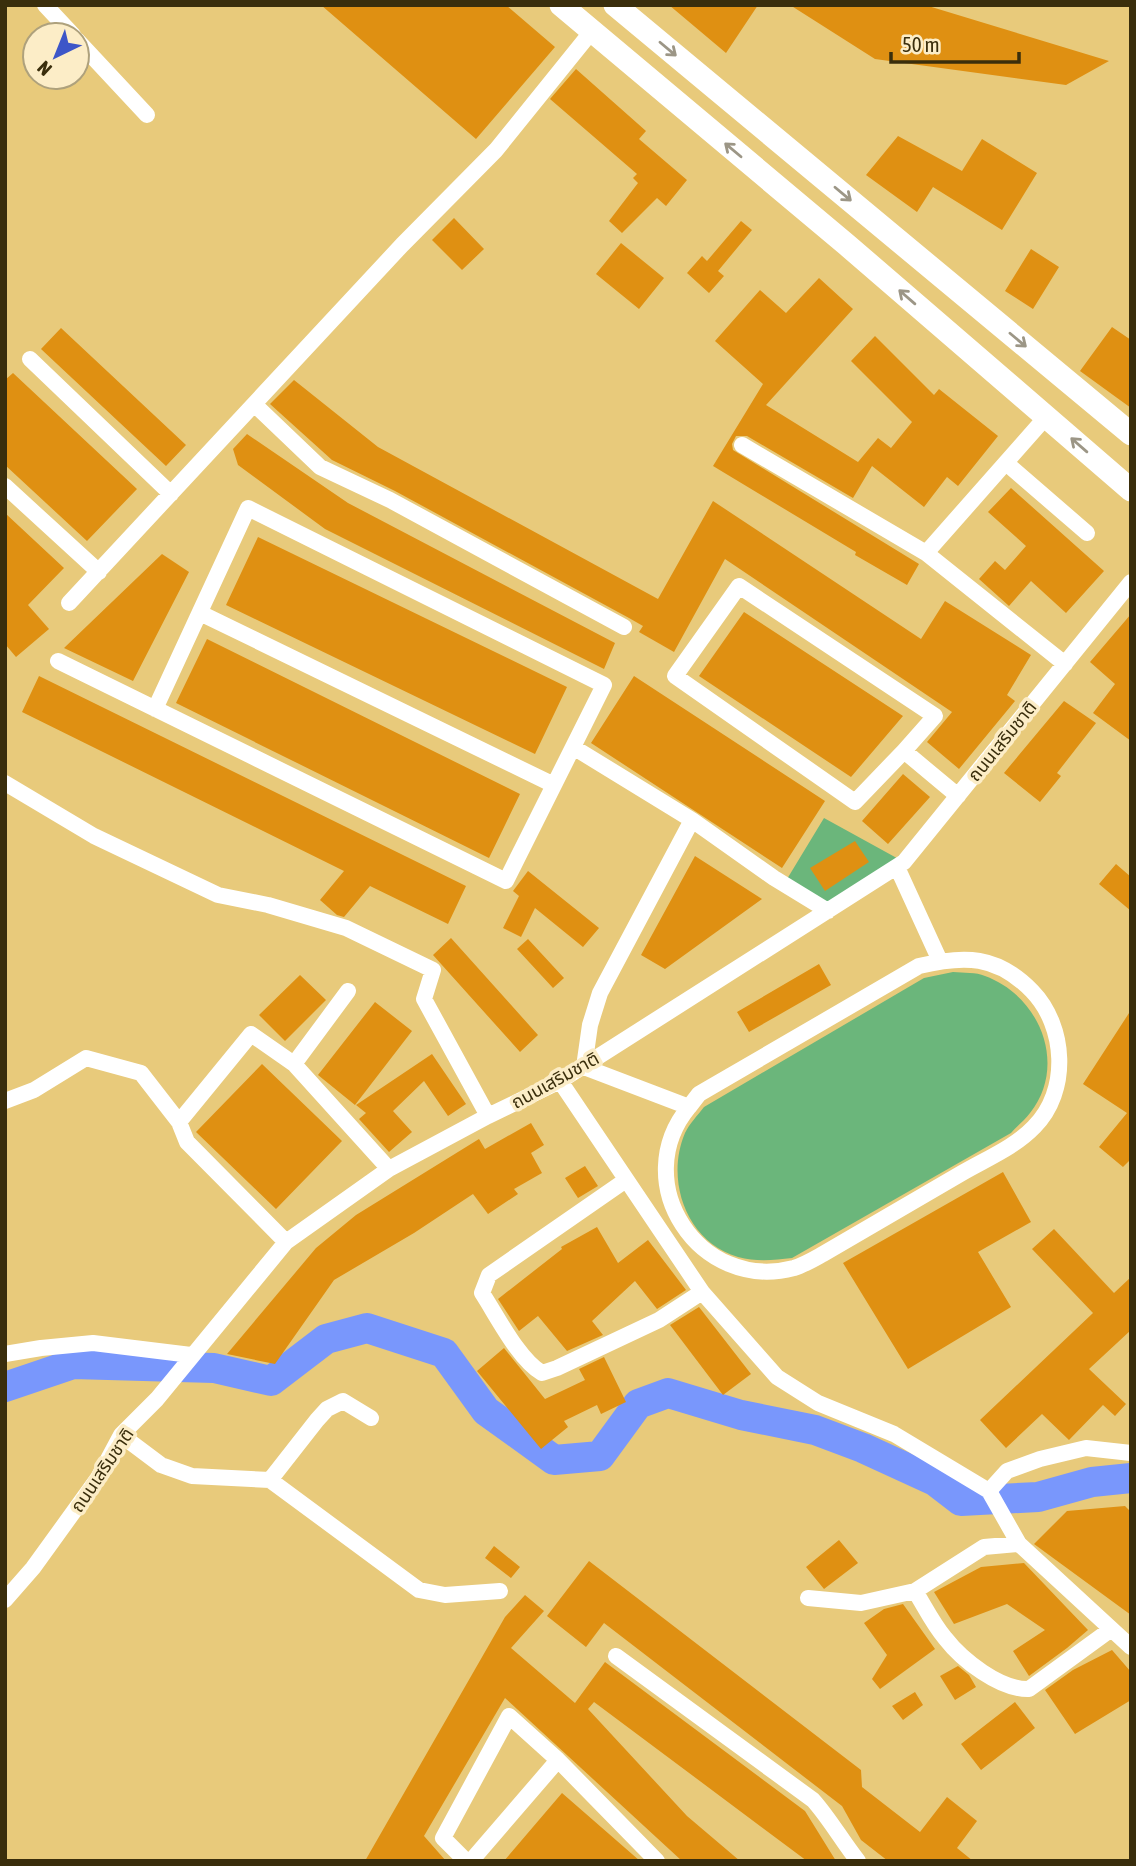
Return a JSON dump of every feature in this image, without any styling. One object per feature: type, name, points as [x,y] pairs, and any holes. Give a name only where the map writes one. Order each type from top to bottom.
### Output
[{"type":"main road","points":[[561,5],[836,236],[1131,490]]},
{"type":"main road","points":[[615,5],[1131,434]]},
{"type":"street","points":[[45,5],[60,21]]},
{"type":"street","points":[[69,603],[402,245],[496,150],[592,31]]},
{"type":"street","points":[[91,55],[146,115]]},
{"type":"street","points":[[30,359],[171,494]]},
{"type":"street","points":[[254,404],[320,467],[390,500],[625,627]]},
{"type":"street","points":[[926,553],[1046,417]]},
{"type":"street","points":[[742,444],[926,553],[1065,664]]},
{"type":"street","points":[[1006,463],[1087,533]]},
{"type":"street","points":[[5,486],[99,572]]},
{"type":"street","points":[[58,661],[155,709],[506,881],[604,685],[248,508],[155,709]]},
{"type":"street","name":"ถนนเสริมชาติ","points":[[5,1600],[33,1568],[98,1478],[121,1435],[157,1399],[191,1354],[201,1346],[286,1242],[389,1168],[584,1067],[904,862],[1131,582]]},
{"type":"street","points":[[739,586],[935,716],[904,751],[855,802],[675,676],[739,586]]},
{"type":"street","points":[[200,613],[554,785]]},
{"type":"street","points":[[573,747],[692,820],[774,878],[828,911]]},
{"type":"street","points":[[904,751],[958,796]]},
{"type":"street","points":[[5,783],[94,836],[218,895],[268,905],[346,929],[433,970],[424,999],[488,1116]]},
{"type":"street","points":[[689,1107],[584,1067],[590,1025],[600,993],[692,820]]},
{"type":"street","points":[[897,867],[940,961]]},
{"type":"street","points":[[968,958],[984,961],[1014,975],[1039,998],[1055,1027],[1060,1060],[1055,1092],[1039,1121],[1014,1142],[835,1247],[793,1268],[760,1271],[727,1263],[698,1244],[687,1232],[670,1203],[665,1168],[671,1135],[689,1107],[699,1094],[919,966],[940,961],[968,958]]},
{"type":"street","points":[[294,1064],[348,991]]},
{"type":"street","points":[[179,1122],[251,1034],[294,1064],[389,1168]]},
{"type":"street","points":[[5,1101],[34,1090],[86,1058],[141,1073],[179,1122],[187,1142],[286,1242]]},
{"type":"street","points":[[560,1081],[702,1292],[777,1377],[818,1403],[894,1434],[989,1491],[1018,1544],[1131,1647]]},
{"type":"street","points":[[626,1180],[489,1275],[482,1293],[509,1335],[532,1367],[542,1373],[659,1320],[702,1292]]},
{"type":"street","points":[[5,1354],[93,1343],[191,1354]]},
{"type":"street","points":[[270,1480],[327,1409],[343,1401],[371,1418]]},
{"type":"street","points":[[121,1435],[162,1465],[192,1476],[270,1480],[419,1590],[445,1595],[499,1591]]},
{"type":"street","points":[[989,1491],[1007,1471],[1040,1459],[1086,1448],[1131,1454]]},
{"type":"street","points":[[808,1598],[861,1604],[915,1591],[984,1547],[1018,1544]]},
{"type":"street","points":[[915,1591],[946,1639],[983,1673],[1016,1690],[1029,1689],[1110,1630]]},
{"type":"street","points":[[616,1656],[813,1800],[858,1861]]},
{"type":"street","points":[[558,1760],[469,1861],[443,1838],[509,1716],[558,1760],[657,1861]]},
{"type":"green space","points":[[824,818],[904,862],[828,911],[784,884]]},
{"type":"green space","points":[[953,972],[974,973],[1004,986],[1021,999],[1033,1015],[1047,1054],[1047,1074],[1041,1094],[1026,1118],[1011,1133],[792,1258],[759,1260],[738,1257],[705,1238],[684,1207],[678,1170],[679,1151],[685,1133],[704,1107],[924,978]]},
{"type":"building","points":[[321,5],[506,5],[555,47],[476,139]]},
{"type":"building","points":[[669,5],[758,5],[726,53]]},
{"type":"building","points":[[790,5],[925,5],[1109,61],[1066,85],[875,59]]},
{"type":"building","points":[[576,69],[646,131],[639,139],[687,180],[666,206],[657,198],[622,233],[609,221],[638,183],[633,178],[637,174],[550,99]]},
{"type":"building","points":[[898,136],[962,171],[982,139],[1037,173],[1002,230],[933,187],[917,212],[866,175]]},
{"type":"building","points":[[454,218],[484,249],[462,270],[432,240]]},
{"type":"building","points":[[741,221],[752,230],[718,271],[724,276],[709,293],[687,273],[702,256],[707,261]]},
{"type":"building","points":[[621,243],[664,278],[639,309],[596,274]]},
{"type":"building","points":[[1031,249],[1059,267],[1033,309],[1005,291]]},
{"type":"building","points":[[819,278],[853,309],[766,405],[858,462],[878,438],[891,448],[912,422],[851,361],[875,336],[934,395],[939,389],[998,436],[958,486],[947,477],[924,507],[872,466],[853,498],[747,436],[736,436],[732,444],[733,450],[919,564],[907,585],[713,466],[763,384],[715,341],[760,290],[786,313]]},
{"type":"building","points":[[1112,327],[1131,340],[1131,408],[1080,371]]},
{"type":"building","points":[[61,328],[186,445],[166,466],[41,349]]},
{"type":"building","points":[[13,373],[137,489],[87,541],[5,465],[5,380]]},
{"type":"building","points":[[294,380],[378,447],[658,599],[713,501],[921,639],[945,601],[1031,655],[1007,695],[1015,701],[959,769],[927,742],[952,712],[725,559],[674,652],[639,632],[643,626],[629,618],[395,491],[332,460],[270,404]]},
{"type":"building","points":[[247,434],[348,503],[615,643],[604,669],[325,529],[238,465],[233,449]]},
{"type":"building","points":[[1011,488],[1104,571],[1066,613],[1031,581],[1009,606],[979,579],[995,561],[1005,570],[1026,546],[988,512]]},
{"type":"building","points":[[5,513],[64,568],[28,605],[49,629],[16,657],[5,644]]},
{"type":"building","points":[[258,537],[567,687],[535,754],[226,605]]},
{"type":"building","points":[[162,554],[189,572],[133,681],[64,648]]},
{"type":"building","points":[[744,612],[903,716],[851,777],[699,676]]},
{"type":"building","points":[[1131,614],[1131,741],[1093,713],[1115,684],[1090,662]]},
{"type":"building","points":[[207,639],[520,794],[489,858],[176,703]]},
{"type":"building","points":[[39,676],[466,886],[448,924],[370,886],[344,917],[337,915],[320,900],[344,871],[22,712]]},
{"type":"building","points":[[634,676],[825,801],[782,868],[591,743]]},
{"type":"building","points":[[1064,701],[1096,723],[1057,773],[1061,776],[1040,802],[1004,773]]},
{"type":"building","points":[[903,774],[930,797],[888,844],[862,821]]},
{"type":"building","points":[[855,841],[869,862],[825,891],[810,868]]},
{"type":"building","points":[[695,856],[762,899],[665,969],[641,955]]},
{"type":"building","points":[[1116,864],[1131,877],[1131,911],[1099,884]]},
{"type":"building","points":[[528,871],[599,928],[583,947],[535,908],[521,937],[503,928],[519,896],[513,891]]},
{"type":"building","points":[[451,938],[538,1035],[520,1052],[433,955]]},
{"type":"building","points":[[528,939],[564,978],[553,988],[517,949]]},
{"type":"building","points":[[819,964],[831,985],[749,1032],[737,1012]]},
{"type":"building","points":[[300,975],[326,1000],[285,1041],[259,1015]]},
{"type":"building","points":[[375,1002],[412,1031],[355,1105],[318,1075]]},
{"type":"building","points":[[1131,1010],[1131,1159],[1123,1167],[1099,1147],[1127,1113],[1083,1084]]},
{"type":"building","points":[[432,1054],[466,1104],[448,1116],[424,1081],[393,1111],[412,1132],[389,1152],[359,1119],[366,1113],[356,1105]]},
{"type":"building","points":[[262,1064],[342,1141],[276,1209],[196,1132]]},
{"type":"building","points":[[531,1123],[544,1145],[531,1153],[542,1173],[514,1189],[518,1194],[488,1214],[473,1194],[414,1233],[334,1280],[275,1364],[227,1354],[316,1248],[356,1215],[479,1139],[485,1149]]},
{"type":"building","points":[[585,1166],[598,1186],[578,1198],[565,1178]]},
{"type":"building","points":[[1003,1172],[1031,1222],[978,1252],[1011,1307],[908,1369],[843,1263]]},
{"type":"building","points":[[597,1227],[618,1263],[648,1240],[686,1290],[657,1309],[635,1281],[592,1321],[603,1335],[567,1351],[538,1316],[519,1331],[498,1299],[562,1249],[561,1247]]},
{"type":"building","points":[[1054,1229],[1114,1293],[1131,1277],[1131,1330],[1089,1369],[1126,1404],[1115,1416],[1103,1405],[1069,1440],[1042,1414],[1006,1448],[980,1420],[1093,1313],[1032,1249]]},
{"type":"building","points":[[699,1307],[751,1374],[723,1395],[670,1325]]},
{"type":"building","points":[[504,1348],[545,1399],[585,1380],[579,1369],[604,1357],[626,1402],[601,1414],[597,1405],[564,1421],[568,1427],[541,1449],[477,1371]]},
{"type":"building","points":[[1125,1506],[1131,1512],[1131,1615],[1034,1544],[1067,1511]]},
{"type":"building","points":[[839,1540],[858,1563],[824,1589],[806,1567]]},
{"type":"building","points":[[494,1546],[520,1567],[511,1578],[485,1558]]},
{"type":"building","points":[[589,1561],[861,1770],[862,1787],[920,1832],[947,1797],[977,1821],[957,1848],[973,1861],[888,1861],[861,1840],[842,1806],[604,1623],[586,1647],[547,1616]]},
{"type":"building","points":[[1024,1563],[1088,1630],[1029,1676],[1013,1651],[1045,1630],[1007,1604],[954,1624],[934,1592],[981,1567]]},
{"type":"building","points":[[525,1595],[544,1611],[511,1648],[575,1703],[605,1662],[805,1811],[836,1861],[807,1861],[594,1702],[588,1709],[687,1816],[740,1861],[682,1861],[505,1698],[424,1836],[446,1861],[365,1861],[505,1617]]},
{"type":"building","points":[[903,1604],[935,1649],[880,1689],[872,1679],[887,1655],[864,1623],[884,1609]]},
{"type":"building","points":[[1112,1650],[1131,1672],[1131,1700],[1075,1734],[1045,1690],[1073,1670]]},
{"type":"building","points":[[958,1666],[969,1675],[976,1687],[955,1700],[940,1676]]},
{"type":"building","points":[[915,1692],[923,1705],[903,1720],[892,1706]]},
{"type":"building","points":[[1015,1702],[1035,1728],[981,1770],[961,1744]]},
{"type":"building","points":[[562,1793],[640,1861],[504,1861]]},
{"type":"waterway","points":[[5,1387],[73,1364],[214,1368],[271,1381],[326,1339],[367,1328],[444,1353],[486,1411],[554,1460],[600,1456],[638,1404],[668,1393],[741,1415],[815,1430],[863,1448],[935,1481],[961,1501],[1038,1497],[1092,1482],[1131,1478]]}]
